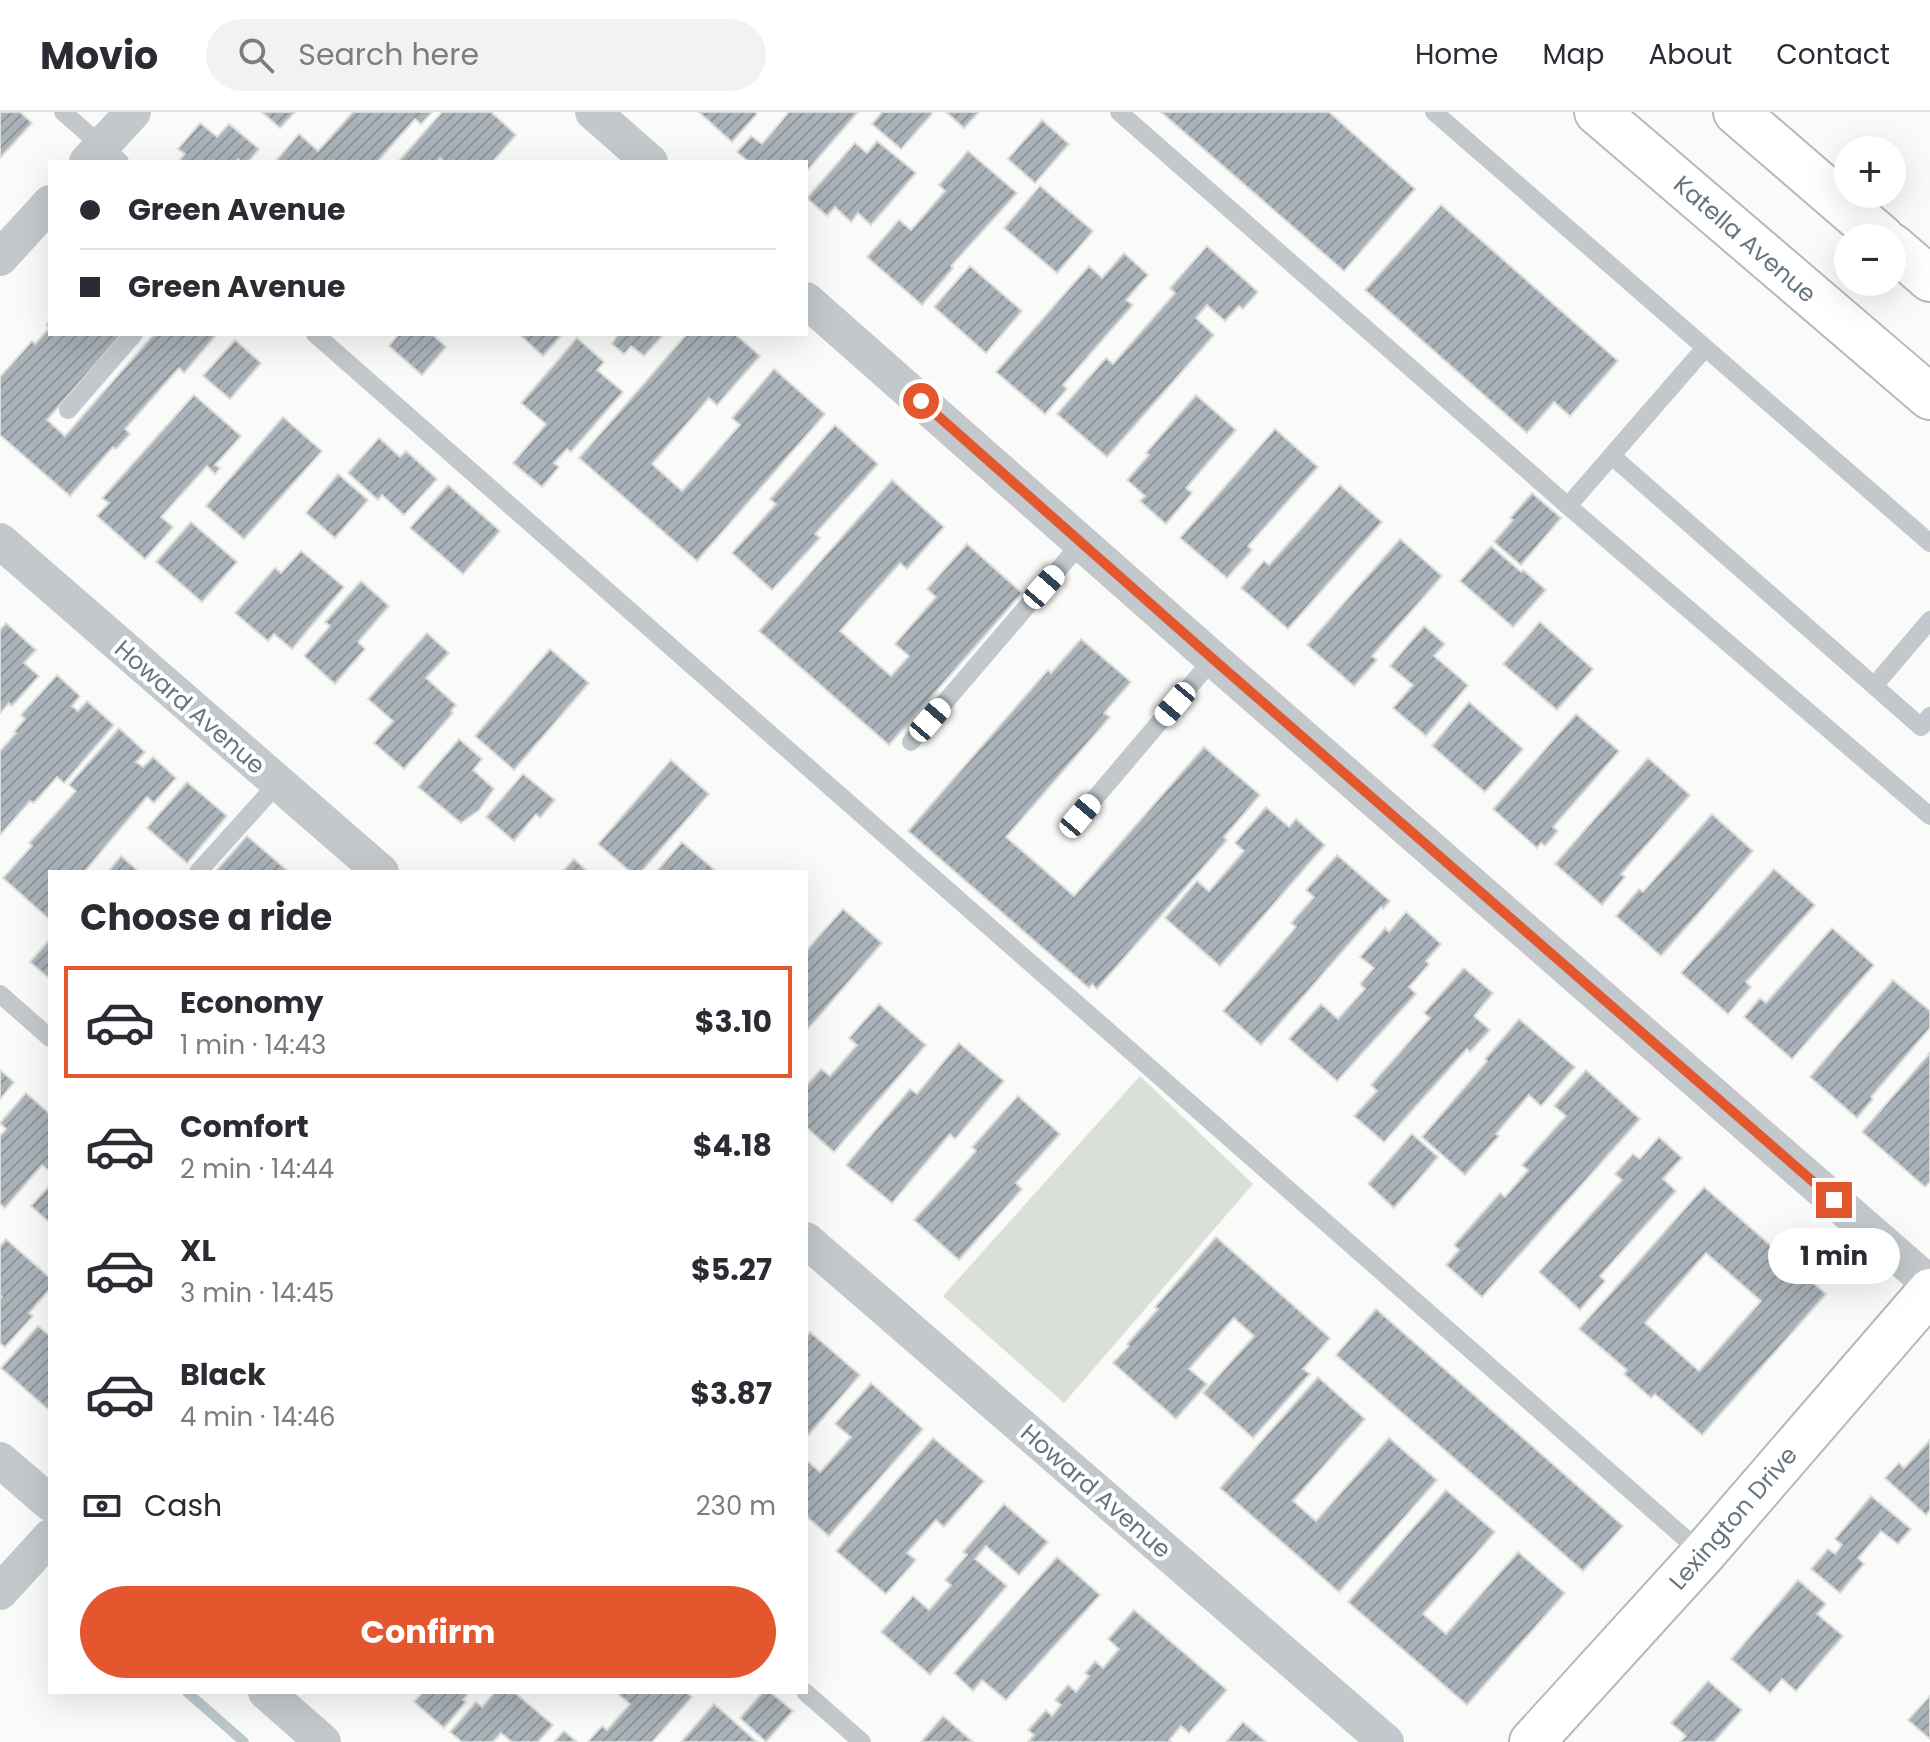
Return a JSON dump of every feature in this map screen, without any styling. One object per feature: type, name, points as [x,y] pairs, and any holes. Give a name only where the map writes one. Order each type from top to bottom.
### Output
[{"type":"main road","name":"Katella Avenue","points":[[1597,112],[1930,397]]},
{"type":"main road","points":[[1736,112],[1866,224]]},
{"type":"main road","points":[[1906,258],[1930,279]]},
{"type":"main road","name":"Lexington Drive","points":[[1532,1742],[1703,1554],[1930,1291]]},
{"type":"street","points":[[103,157],[133,112]]},
{"type":"street","points":[[593,112],[648,160]]},
{"type":"street","points":[[0,258],[48,205]]},
{"type":"street","points":[[808,302],[1930,1284]]},
{"type":"street","name":"Howard Avenue","points":[[0,541],[379,870]]},
{"type":"street","name":"Howard Avenue","points":[[808,1242],[1386,1742]]},
{"type":"street","points":[[0,1460],[48,1501]]},
{"type":"street","points":[[0,1592],[48,1539]]},
{"type":"street","points":[[268,1694],[323,1742]]},
{"type":"lane","points":[[63,112],[103,157]]},
{"type":"lane","points":[[1119,112],[1568,506],[1930,816]]},
{"type":"lane","points":[[1434,112],[1930,543]]},
{"type":"lane","points":[[68,410],[132,336]]},
{"type":"lane","points":[[317,336],[1703,1554]]},
{"type":"lane","points":[[1568,506],[1705,348]]},
{"type":"lane","points":[[1612,456],[1921,727],[1930,716]]},
{"type":"lane","points":[[911,742],[1081,543]]},
{"type":"lane","points":[[1874,686],[1930,620]]},
{"type":"lane","points":[[1080,816],[1213,659]]},
{"type":"lane","points":[[200,870],[278,783]]},
{"type":"lane","points":[[0,994],[48,1036]]},
{"type":"lane","points":[[807,1694],[862,1742]]},
{"type":"shaded area","points":[[1140,1076],[1253,1184],[1064,1403],[943,1296]]},
{"type":"building","points":[[0,112],[20,112],[32,123],[0,158]]},
{"type":"building","points":[[262,112],[295,112],[280,128]]},
{"type":"building","points":[[353,112],[432,112],[421,124],[415,119],[379,160],[277,160],[299,134],[318,151]]},
{"type":"building","points":[[442,112],[491,112],[516,135],[494,160],[400,160]]},
{"type":"building","points":[[699,112],[755,112],[757,114],[732,142]]},
{"type":"building","points":[[789,112],[858,112],[808,170],[808,160],[747,160],[737,152],[751,136],[762,144]]},
{"type":"building","points":[[882,112],[932,114],[901,149],[872,124]]},
{"type":"building","points":[[946,112],[979,112],[964,128]]},
{"type":"building","points":[[1161,112],[1329,112],[1415,189],[1344,271]]},
{"type":"building","points":[[1042,120],[1069,144],[1035,183],[1008,159]]},
{"type":"building","points":[[200,123],[217,137],[229,124],[259,149],[250,160],[180,160],[185,154],[178,149]]},
{"type":"building","points":[[877,141],[916,173],[871,225],[858,213],[851,222],[835,207],[827,216],[808,199],[855,143],[867,153]]},
{"type":"building","points":[[968,151],[1017,193],[951,266],[953,268],[922,305],[867,257],[899,220],[911,230],[945,191],[939,185]]},
{"type":"building","points":[[1040,186],[1093,231],[1057,273],[1004,228]]},
{"type":"building","points":[[1441,205],[1618,361],[1570,416],[1554,402],[1527,433],[1365,290]]},
{"type":"building","points":[[1207,246],[1258,292],[1243,309],[1239,306],[1225,321],[1207,305],[1196,318],[1214,335],[1107,457],[1057,414],[1106,358],[1113,364],[1175,293],[1170,288]]},
{"type":"building","points":[[1124,253],[1148,275],[1126,300],[1133,305],[1063,385],[1067,389],[1045,414],[996,372],[1089,266],[1102,278]]},
{"type":"building","points":[[970,266],[1022,311],[986,353],[934,307]]},
{"type":"building","points":[[48,329],[48,336],[120,336],[47,420],[65,436],[152,336],[215,336],[184,373],[179,368],[125,429],[130,434],[116,449],[113,447],[70,496],[0,435],[0,377],[32,341],[35,344]]},
{"type":"building","points":[[397,336],[434,336],[446,347],[422,375],[389,346]]},
{"type":"building","points":[[521,336],[561,336],[543,356]]},
{"type":"building","points":[[617,336],[662,336],[644,356],[631,346],[624,354],[612,344]]},
{"type":"building","points":[[685,336],[737,336],[760,356],[717,405],[709,398],[652,464],[682,491],[740,425],[732,418],[774,369],[825,414],[697,561],[579,458]]},
{"type":"building","points":[[577,338],[604,362],[597,370],[623,392],[571,452],[567,449],[554,463],[559,467],[542,487],[513,463],[546,424],[521,403]]},
{"type":"building","points":[[235,340],[261,363],[230,399],[203,376]]},
{"type":"building","points":[[194,395],[241,436],[215,465],[220,468],[215,474],[207,466],[161,517],[173,527],[145,559],[97,516],[109,503],[102,498]]},
{"type":"building","points":[[1196,395],[1236,430],[1186,488],[1192,493],[1166,524],[1140,501],[1145,496],[1127,480]]},
{"type":"building","points":[[283,417],[322,451],[244,539],[206,506]]},
{"type":"building","points":[[835,425],[878,464],[815,534],[820,538],[772,590],[732,553],[776,504],[770,499]]},
{"type":"building","points":[[1275,429],[1318,467],[1248,546],[1252,550],[1227,578],[1180,538]]},
{"type":"building","points":[[379,438],[400,457],[406,451],[437,479],[404,515],[382,495],[378,500],[348,473]]},
{"type":"building","points":[[338,474],[368,500],[335,538],[306,513]]},
{"type":"building","points":[[892,480],[944,527],[907,569],[900,563],[840,631],[891,676],[909,656],[895,644],[936,597],[927,589],[967,544],[1022,593],[889,745],[759,631]]},
{"type":"building","points":[[448,485],[500,531],[463,574],[410,528]]},
{"type":"building","points":[[1340,485],[1382,522],[1288,629],[1241,588],[1264,561],[1269,565]]},
{"type":"building","points":[[1532,493],[1561,518],[1521,565],[1494,542]]},
{"type":"building","points":[[191,522],[237,562],[202,602],[156,562]]},
{"type":"building","points":[[1400,539],[1442,576],[1372,656],[1377,660],[1354,686],[1307,645]]},
{"type":"building","points":[[1491,546],[1546,590],[1513,627],[1460,581]]},
{"type":"building","points":[[301,551],[344,587],[292,649],[274,634],[268,641],[235,613],[275,568],[281,573]]},
{"type":"building","points":[[361,581],[389,606],[358,642],[365,649],[335,684],[304,656],[330,626],[325,622]]},
{"type":"building","points":[[1540,622],[1593,669],[1557,710],[1503,664]]},
{"type":"building","points":[[6,623],[36,650],[24,663],[39,676],[12,706],[9,703],[0,713],[0,630]]},
{"type":"building","points":[[1424,626],[1445,644],[1434,656],[1468,685],[1426,736],[1393,708],[1413,685],[1390,666]]},
{"type":"building","points":[[427,633],[449,653],[426,678],[456,705],[451,711],[453,713],[404,769],[374,743],[393,721],[368,699]]},
{"type":"building","points":[[1081,639],[1131,682],[1104,713],[1110,717],[1006,837],[1074,896],[1204,747],[1260,795],[1224,837],[1227,840],[1097,989],[1092,984],[1089,988],[908,831],[1048,670],[1051,673]]},
{"type":"building","points":[[550,649],[589,683],[514,770],[475,736]]},
{"type":"building","points":[[57,675],[80,696],[72,706],[78,711],[87,701],[114,725],[64,783],[57,777],[34,803],[30,801],[0,835],[0,751],[25,719],[21,715]]},
{"type":"building","points":[[1469,702],[1523,749],[1485,792],[1432,746]]},
{"type":"building","points":[[1576,714],[1619,751],[1553,827],[1558,831],[1545,846],[1541,843],[1537,848],[1493,809]]},
{"type":"building","points":[[119,728],[145,752],[136,762],[143,767],[153,757],[176,778],[154,803],[147,797],[86,870],[48,870],[48,918],[3,878],[32,846],[29,843],[76,791],[69,785]]},
{"type":"building","points":[[459,739],[482,759],[473,770],[494,789],[479,810],[461,823],[418,787]]},
{"type":"building","points":[[1648,758],[1690,795],[1621,874],[1625,877],[1602,905],[1555,864]]},
{"type":"building","points":[[671,760],[709,794],[643,870],[629,870],[598,844]]},
{"type":"building","points":[[523,774],[555,800],[540,818],[536,814],[514,841],[486,817]]},
{"type":"building","points":[[187,782],[227,816],[187,863],[147,828]]},
{"type":"building","points":[[1266,807],[1289,827],[1296,819],[1325,845],[1220,966],[1165,918],[1197,881],[1209,891],[1244,851],[1235,843]]},
{"type":"building","points":[[1712,814],[1753,851],[1661,956],[1616,916],[1639,889],[1643,892]]},
{"type":"building","points":[[247,836],[287,870],[217,870]]},
{"type":"building","points":[[682,842],[715,870],[658,870]]},
{"type":"building","points":[[1337,855],[1390,901],[1383,909],[1381,907],[1261,1045],[1223,1011],[1296,927],[1291,923],[1314,897],[1306,890]]},
{"type":"building","points":[[121,856],[137,870],[110,870]]},
{"type":"building","points":[[574,859],[586,870],[564,870]]},
{"type":"building","points":[[1774,869],[1815,905],[1746,982],[1751,987],[1728,1014],[1681,973]]},
{"type":"building","points":[[843,909],[882,943],[808,1029],[808,949]]},
{"type":"building","points":[[1406,912],[1441,944],[1409,987],[1416,994],[1337,1081],[1289,1039],[1321,1004],[1338,1019],[1365,989],[1360,984],[1374,968],[1360,957],[1385,928],[1389,932]]},
{"type":"building","points":[[1832,928],[1874,965],[1792,1059],[1744,1017],[1760,998],[1766,1003]]},
{"type":"building","points":[[48,941],[48,977],[30,962]]},
{"type":"building","points":[[1464,968],[1493,993],[1474,1016],[1490,1030],[1470,1052],[1467,1049],[1384,1142],[1354,1116],[1377,1091],[1371,1085],[1430,1018],[1424,1013]]},
{"type":"building","points":[[1893,980],[1930,1011],[1930,1028],[1857,1118],[1810,1077]]},
{"type":"building","points":[[879,1004],[926,1045],[834,1152],[808,1129],[808,1084],[821,1069],[830,1076],[857,1045],[849,1038]]},
{"type":"building","points":[[1519,1019],[1575,1067],[1541,1106],[1529,1095],[1465,1175],[1422,1137]]},
{"type":"building","points":[[959,1043],[1004,1081],[955,1139],[950,1134],[892,1203],[846,1165],[910,1089],[917,1094]]},
{"type":"building","points":[[1930,1053],[1930,1182],[1925,1187],[1862,1132]]},
{"type":"building","points":[[0,1070],[14,1082],[0,1099]]},
{"type":"building","points":[[1586,1070],[1640,1119],[1482,1297],[1446,1265],[1459,1250],[1454,1245],[1500,1193],[1505,1197],[1528,1170],[1522,1165],[1566,1116],[1554,1106]]},
{"type":"building","points":[[26,1093],[48,1112],[48,1170],[42,1165],[5,1208],[0,1204],[0,1136],[6,1129],[0,1123]]},
{"type":"building","points":[[1018,1096],[1060,1134],[1016,1183],[1022,1189],[959,1260],[914,1220],[976,1151],[972,1147]]},
{"type":"building","points":[[1412,1134],[1438,1157],[1394,1208],[1368,1184]]},
{"type":"building","points":[[1659,1137],[1682,1158],[1663,1179],[1676,1191],[1600,1276],[1605,1281],[1580,1310],[1539,1272],[1622,1180],[1615,1174],[1633,1154],[1640,1159]]},
{"type":"building","points":[[48,1187],[48,1221],[31,1206]]},
{"type":"building","points":[[1704,1187],[1826,1294],[1702,1435],[1655,1394],[1651,1398],[1624,1374],[1627,1370],[1579,1329]],"holes":[[[1706,1253],[1761,1301],[1699,1371],[1645,1323]]]},
{"type":"building","points":[[1216,1237],[1330,1338],[1303,1369],[1310,1374],[1253,1438],[1203,1393],[1254,1336],[1234,1318],[1189,1369],[1207,1384],[1176,1419],[1113,1363],[1158,1309],[1155,1307]]},
{"type":"building","points":[[6,1239],[48,1276],[48,1291],[29,1313],[33,1316],[5,1347],[0,1343],[0,1246]]},
{"type":"building","points":[[1376,1309],[1623,1526],[1583,1571],[1336,1355]]},
{"type":"building","points":[[38,1326],[48,1334],[48,1409],[1,1368]]},
{"type":"building","points":[[810,1332],[860,1375],[808,1436]]},
{"type":"building","points":[[1318,1377],[1365,1419],[1293,1501],[1316,1521],[1389,1438],[1437,1480],[1339,1592],[1220,1488]]},
{"type":"building","points":[[871,1383],[923,1429],[829,1536],[808,1518],[808,1462],[820,1472],[851,1437],[835,1424]]},
{"type":"building","points":[[933,1438],[984,1481],[944,1527],[936,1520],[907,1553],[916,1560],[886,1594],[836,1551]]},
{"type":"building","points":[[1930,1440],[1930,1510],[1926,1515],[1885,1478],[1899,1463],[1904,1468]]},
{"type":"building","points":[[1446,1490],[1495,1532],[1423,1614],[1446,1634],[1518,1552],[1565,1593],[1467,1705],[1348,1602]]},
{"type":"building","points":[[1871,1496],[1911,1529],[1898,1544],[1881,1531],[1858,1558],[1864,1564],[1840,1593],[1811,1569],[1828,1549],[1835,1554],[1842,1545],[1835,1539]]},
{"type":"building","points":[[1004,1504],[1048,1542],[1019,1575],[986,1546],[975,1559],[1007,1586],[930,1675],[881,1632],[913,1596],[929,1610],[951,1585],[945,1580],[967,1555],[963,1552]]},
{"type":"building","points":[[1057,1557],[1100,1595],[1006,1700],[982,1680],[973,1691],[954,1673]]},
{"type":"building","points":[[1798,1580],[1826,1604],[1817,1614],[1843,1636],[1796,1691],[1782,1679],[1770,1693],[1731,1659]]},
{"type":"building","points":[[1134,1610],[1227,1690],[1189,1733],[1181,1726],[1169,1740],[1171,1742],[1028,1742],[1034,1735],[1028,1730],[1046,1710],[1052,1716],[1061,1705],[1055,1700],[1068,1685],[1076,1692],[1089,1676],[1085,1673],[1095,1661],[1103,1668],[1119,1649],[1108,1639]]},
{"type":"building","points":[[1708,1681],[1742,1710],[1714,1742],[1680,1742],[1686,1736],[1671,1723]]},
{"type":"building","points":[[421,1694],[468,1694],[463,1700],[466,1702],[444,1728],[414,1702]]},
{"type":"building","points":[[493,1694],[516,1694],[553,1725],[538,1742],[512,1742],[501,1733],[493,1742],[462,1742],[450,1732],[476,1702],[482,1707]]},
{"type":"building","points":[[618,1694],[689,1694],[692,1697],[652,1742],[588,1742],[602,1726],[607,1730],[630,1704]]},
{"type":"building","points":[[761,1694],[772,1694],[793,1711],[766,1742],[740,1718]]},
{"type":"building","points":[[1930,1696],[1930,1739],[1908,1720]]},
{"type":"building","points":[[714,1704],[757,1742],[681,1742]]},
{"type":"building","points":[[943,1716],[973,1742],[921,1742]]},
{"type":"building","points":[[1243,1722],[1266,1742],[1226,1742]]},
{"type":"building","points":[[564,1731],[577,1742],[554,1742]]},
{"type":"waterway","points":[[189,1694],[244,1742]]},
{"type":"route","points":[[921,401],[1834,1200]]}]
